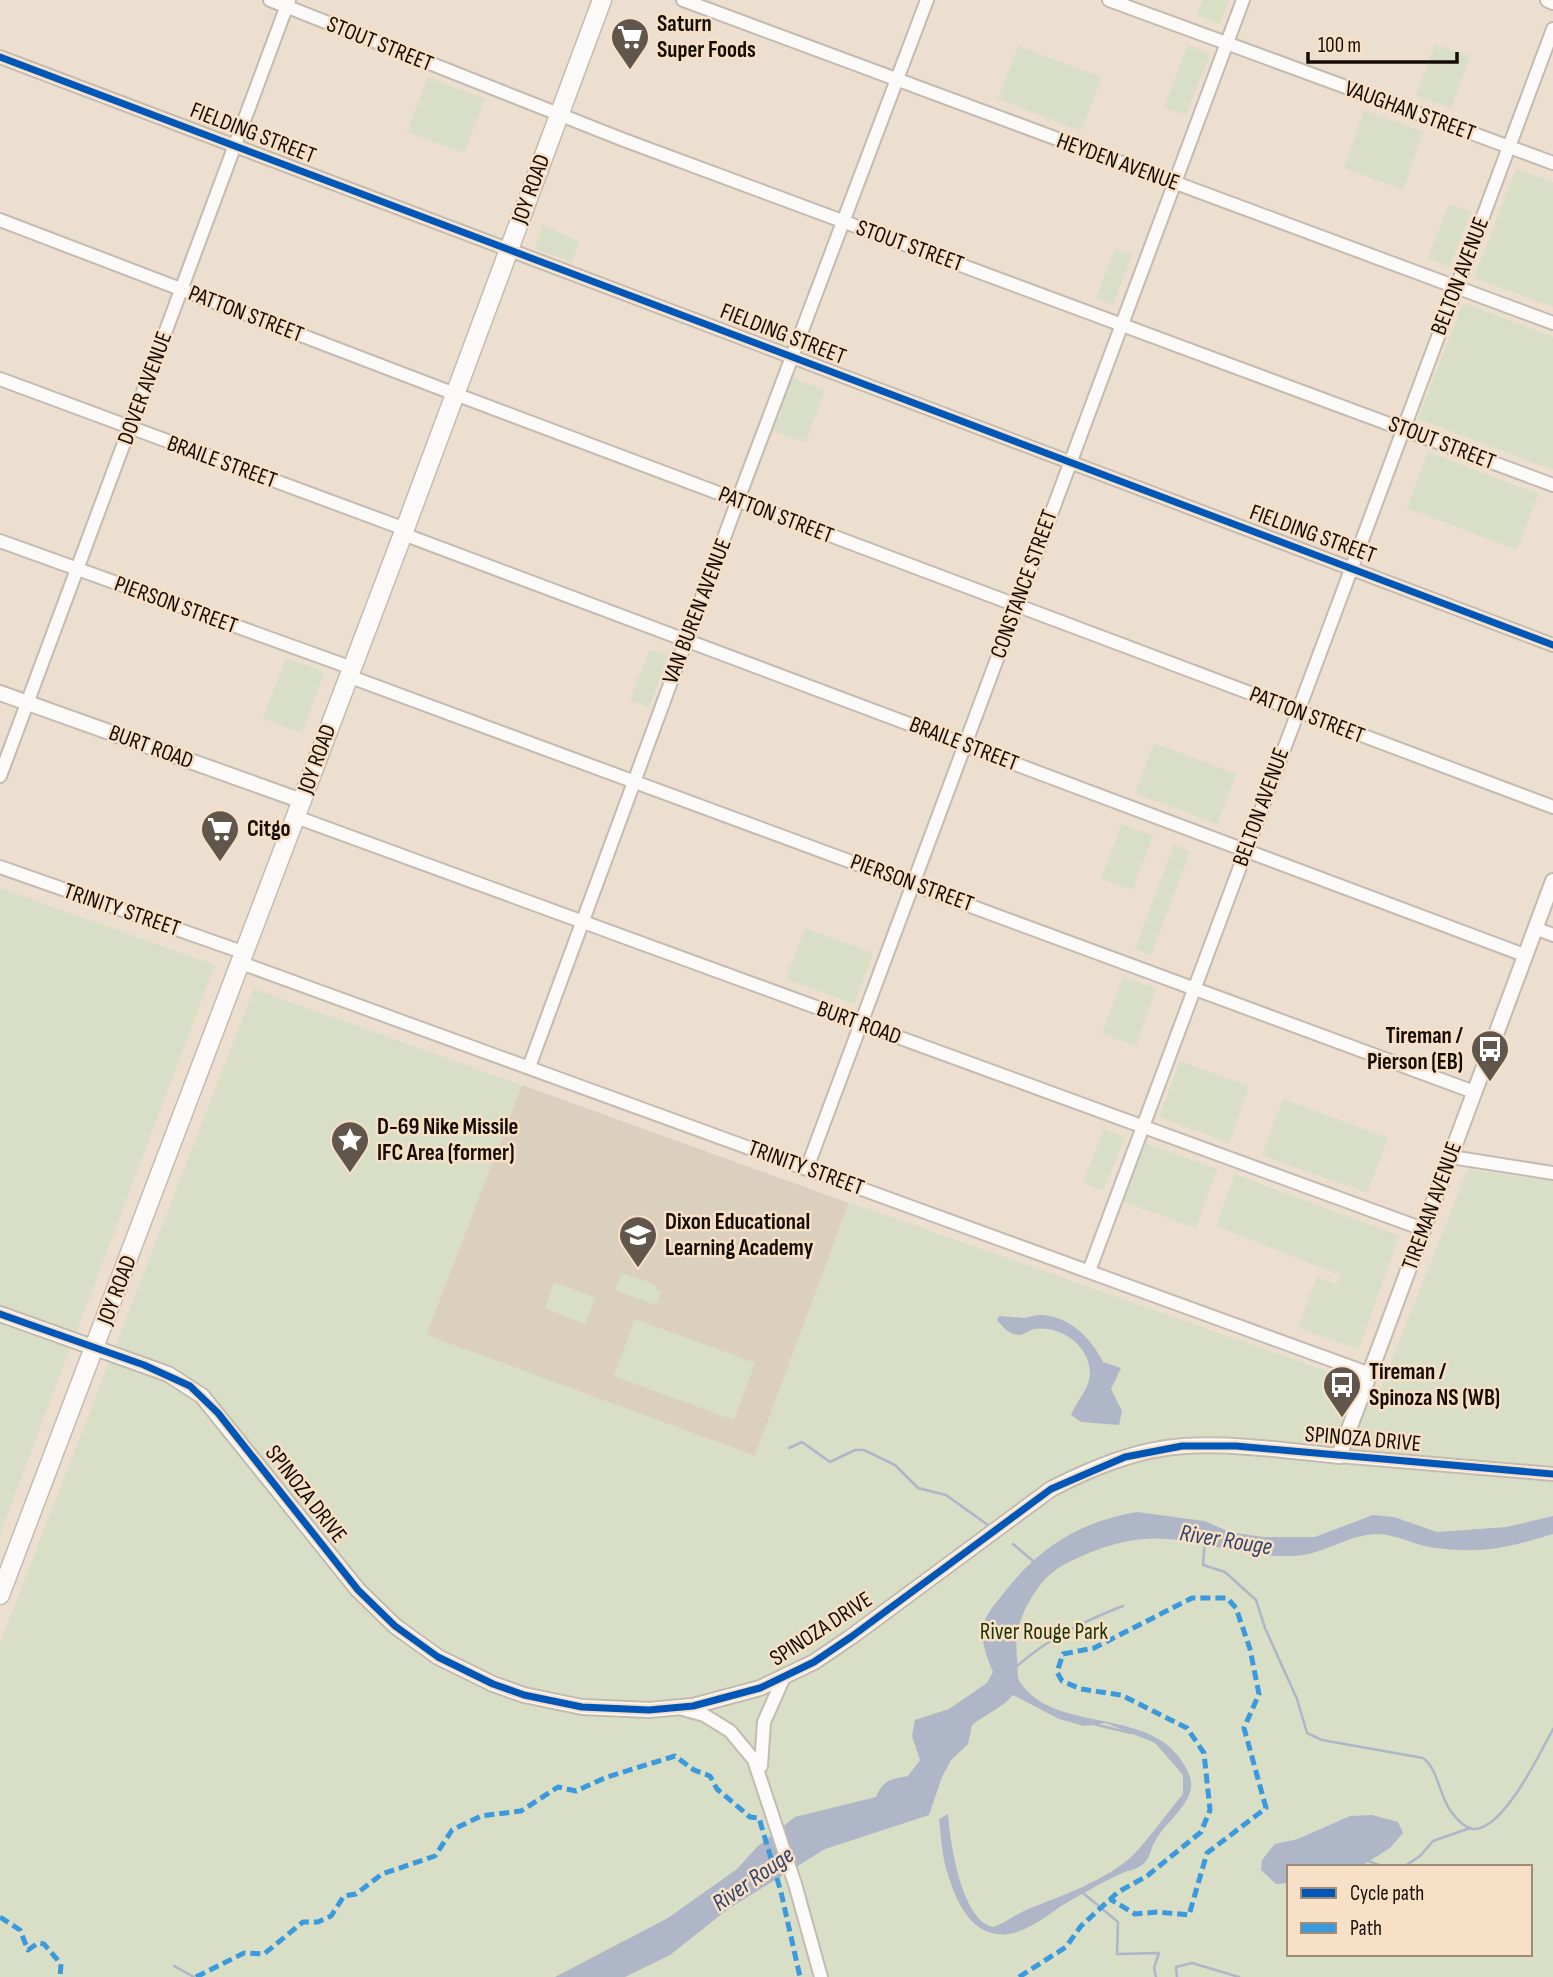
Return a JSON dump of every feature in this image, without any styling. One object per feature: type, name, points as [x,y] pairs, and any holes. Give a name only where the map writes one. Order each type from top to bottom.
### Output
[{"type":"main road","name":"JOY ROAD","points":[[0,1595],[404,532],[602,0]]},
{"type":"street","name":"STOUT STREET","points":[[270,0],[288,3],[559,114],[1553,485]]},
{"type":"street","name":"HEYDEN AVENUE","points":[[682,0],[1553,323]]},
{"type":"street","name":"VAN BUREN AVENUE","points":[[529,1067],[685,641],[928,0]]},
{"type":"street","name":"VAUGHAN STREET","points":[[1109,0],[1553,163]]},
{"type":"street","name":"CONSTANCE STREET","points":[[807,1168],[1243,0]]},
{"type":"street","name":"DOVER AVENUE","points":[[0,776],[288,3]]},
{"type":"street","name":"BELTON AVENUE","points":[[1089,1271],[1296,710],[1553,29]]},
{"type":"street","name":"FIELDING STREET","points":[[0,57],[508,252],[1553,645]]},
{"type":"street","name":"PATTON STREET","points":[[0,220],[1553,807]]},
{"type":"street","name":"BRAILE STREET","points":[[0,379],[685,641],[964,743],[1524,955]]},
{"type":"street","name":"PIERSON STREET","points":[[0,541],[634,781],[1474,1092]]},
{"type":"street","name":"BURT ROAD","points":[[0,692],[582,922],[1423,1228]]},
{"type":"street","name":"TRINITY STREET","points":[[0,867],[529,1067],[1370,1374]]},
{"type":"street","points":[[1553,880],[1535,928],[1553,935]]},
{"type":"street","name":"TIREMAN AVENUE","points":[[1339,1457],[1535,928]]},
{"type":"street","points":[[1451,1157],[1553,1173]]},
{"type":"street","name":"SPINOZA DRIVE","points":[[0,1314],[168,1374],[202,1396],[358,1590],[396,1626],[438,1657],[493,1684],[550,1702],[615,1710],[676,1707],[736,1697],[784,1677],[851,1636],[1051,1489],[1083,1472],[1125,1457],[1182,1446],[1236,1446],[1553,1474]]},
{"type":"street","points":[[762,1776],[760,1749],[764,1722],[784,1677]]},
{"type":"street","points":[[676,1707],[704,1715],[730,1731],[748,1749],[762,1776],[821,1977]]},
{"type":"shaded area","name":"Dixon Educational Learning Academy","points":[[522,1085],[849,1203],[755,1456],[426,1335]]},
{"type":"green space","points":[[1203,0],[1229,0],[1220,24],[1197,15]]},
{"type":"green space","points":[[1435,44],[1470,56],[1451,108],[1416,96]]},
{"type":"green space","points":[[1188,45],[1210,54],[1186,115],[1164,107]]},
{"type":"green space","points":[[1018,46],[1102,77],[1081,131],[998,99]]},
{"type":"green space","points":[[428,77],[485,99],[464,153],[407,132]]},
{"type":"green space","points":[[1364,110],[1423,132],[1403,190],[1344,168]]},
{"type":"green space","points":[[1516,169],[1553,182],[1553,307],[1474,278]]},
{"type":"green space","points":[[1449,204],[1471,212],[1449,267],[1428,258]]},
{"type":"green space","points":[[543,225],[579,241],[572,262],[535,249]]},
{"type":"green space","points":[[1115,249],[1132,255],[1113,305],[1096,298]]},
{"type":"green space","points":[[1463,303],[1553,337],[1553,470],[1418,419]]},
{"type":"green space","points":[[792,378],[825,390],[805,443],[773,431]]},
{"type":"green space","points":[[1428,452],[1538,494],[1517,550],[1407,508]]},
{"type":"green space","points":[[650,649],[668,655],[649,707],[630,700]]},
{"type":"green space","points":[[286,658],[324,672],[302,733],[263,718]]},
{"type":"green space","points":[[1154,743],[1236,774],[1217,824],[1135,793]]},
{"type":"green space","points":[[1122,824],[1153,836],[1132,890],[1101,879]]},
{"type":"green space","points":[[1174,845],[1190,851],[1151,955],[1135,949]]},
{"type":"green space","points":[[0,888],[215,965],[0,1534]]},
{"type":"green space","points":[[805,928],[873,953],[854,1004],[786,979]]},
{"type":"green space","points":[[1123,977],[1156,989],[1136,1046],[1102,1034]]},
{"type":"green space","name":"River Rouge Park","points":[[254,989],[522,1085],[426,1335],[755,1456],[849,1204],[843,1200],[1380,1390],[1468,1169],[1553,1181],[1553,1977],[0,1977],[0,1643]]},
{"type":"green space","points":[[1180,1061],[1249,1086],[1229,1143],[1159,1117]]},
{"type":"green space","points":[[1283,1099],[1388,1138],[1367,1193],[1262,1155]]},
{"type":"green space","points":[[1104,1129],[1125,1137],[1103,1191],[1083,1183]]},
{"type":"green space","points":[[1142,1142],[1217,1169],[1196,1228],[1121,1201]]},
{"type":"green space","points":[[1235,1174],[1399,1236],[1359,1349],[1298,1328],[1317,1277],[1337,1284],[1340,1275],[1216,1226]]},
{"type":"green space","points":[[622,1273],[657,1285],[656,1289],[661,1291],[656,1305],[615,1290]]},
{"type":"green space","points":[[554,1282],[595,1297],[585,1324],[545,1308]]},
{"type":"green space","points":[[635,1319],[755,1363],[734,1420],[614,1376]]},
{"type":"water","points":[[1037,1315],[1058,1318],[1076,1328],[1098,1352],[1103,1362],[1121,1368],[1111,1389],[1122,1411],[1119,1425],[1081,1422],[1071,1415],[1090,1375],[1085,1355],[1072,1340],[1054,1330],[1044,1329],[1015,1335],[997,1320],[999,1316],[1024,1318]]},
{"type":"water","name":"River Rouge","points":[[1137,1512],[1204,1521],[1230,1532],[1263,1537],[1315,1537],[1373,1515],[1394,1517],[1437,1532],[1507,1527],[1553,1516],[1553,1534],[1509,1546],[1483,1550],[1453,1550],[1428,1547],[1376,1534],[1354,1538],[1314,1553],[1292,1556],[1263,1555],[1169,1539],[1145,1539],[1119,1543],[1081,1556],[1048,1576],[1028,1604],[1020,1621],[1017,1639],[1018,1677],[1036,1699],[1056,1709],[1151,1735],[1171,1748],[1186,1768],[1191,1783],[1187,1799],[1158,1836],[1145,1863],[1100,1884],[1018,1932],[997,1934],[971,1920],[959,1903],[951,1884],[943,1854],[939,1819],[948,1814],[951,1842],[965,1895],[982,1921],[993,1927],[1083,1886],[1124,1863],[1183,1794],[1183,1775],[1155,1743],[1106,1723],[1084,1726],[1059,1719],[1013,1695],[972,1725],[968,1744],[951,1760],[942,1777],[929,1815],[825,1849],[728,1909],[670,1955],[625,1977],[555,1977],[668,1918],[737,1869],[757,1847],[795,1817],[876,1797],[888,1781],[908,1776],[920,1760],[912,1736],[915,1720],[949,1709],[987,1683],[993,1672],[984,1647],[983,1626],[990,1611],[1016,1578],[1045,1550],[1078,1530]]},
{"type":"water","points":[[1372,1815],[1398,1822],[1403,1833],[1390,1848],[1363,1865],[1287,1865],[1287,1883],[1276,1884],[1261,1870],[1262,1860],[1275,1844],[1298,1839],[1350,1816]]},
{"type":"waterway","points":[[789,1448],[802,1442],[830,1462],[855,1450],[864,1450],[895,1465],[918,1488],[946,1495],[992,1528]]},
{"type":"waterway","name":"River Rouge","points":[[1205,1540],[1203,1565],[1225,1572],[1256,1600],[1265,1628],[1297,1699],[1307,1733],[1322,1740],[1423,1758],[1432,1769],[1450,1810],[1467,1827],[1475,1829],[1498,1816],[1531,1771],[1553,1729]]},
{"type":"waterway","points":[[1013,1544],[1033,1561]]},
{"type":"waterway","points":[[1017,1666],[1067,1631],[1123,1606]]},
{"type":"waterway","points":[[1089,1723],[1131,1733]]},
{"type":"waterway","points":[[1406,1865],[1420,1856],[1433,1841],[1470,1828]]},
{"type":"waterway","points":[[1368,1861],[1379,1865]]},
{"type":"waterway","points":[[1083,1893],[1118,1922],[1117,1954],[1159,1953],[1154,1968],[1156,1977]]},
{"type":"waterway","points":[[1177,1977],[1176,1967],[1192,1963],[1239,1977]]},
{"type":"waterway","points":[[174,1966],[194,1977]]},
{"type":"marked path","points":[[1019,1977],[1066,1947],[1081,1926],[1118,1892],[1147,1876],[1201,1832],[1210,1810],[1204,1753],[1187,1728],[1121,1695],[1081,1689],[1062,1681],[1057,1672],[1063,1654],[1094,1648],[1192,1598],[1227,1598],[1236,1608],[1250,1649],[1259,1694],[1244,1728],[1266,1808],[1207,1853],[1189,1915],[1158,1912],[1135,1914],[1110,1899]]},
{"type":"marked path","points":[[196,1977],[244,1953],[264,1954],[303,1922],[318,1922],[331,1916],[344,1896],[356,1894],[382,1874],[435,1856],[452,1830],[481,1816],[521,1811],[558,1787],[576,1791],[607,1777],[675,1756],[694,1770],[710,1776],[717,1789],[750,1817],[759,1818],[781,1892],[800,1977]]},
{"type":"marked path","points":[[0,1917],[20,1930],[28,1950],[38,1943],[44,1944],[61,1964],[60,1977]]},
{"type":"cycle path","points":[[0,57],[1553,645]]},
{"type":"cycle path","points":[[0,1314],[144,1365],[190,1386],[218,1413],[358,1590],[395,1626],[438,1657],[493,1684],[524,1695],[582,1707],[649,1710],[693,1706],[760,1688],[814,1662],[851,1637],[1051,1489],[1125,1457],[1182,1446],[1236,1446],[1553,1474]]},
{"type":"place","name":"Saturn Super Foods","points":[[630,71]]},
{"type":"place","name":"Citgo","points":[[220,863]]},
{"type":"place","name":"Tireman / Pierson (EB)","points":[[1490,1083]]},
{"type":"place","name":"D-69 Nike Missile IFC Area (former)","points":[[350,1174]]},
{"type":"place","name":"Dixon Educational Learning Academy","points":[[638,1269]]},
{"type":"place","name":"Tireman / Spinoza NS (WB)","points":[[1342,1419]]}]
